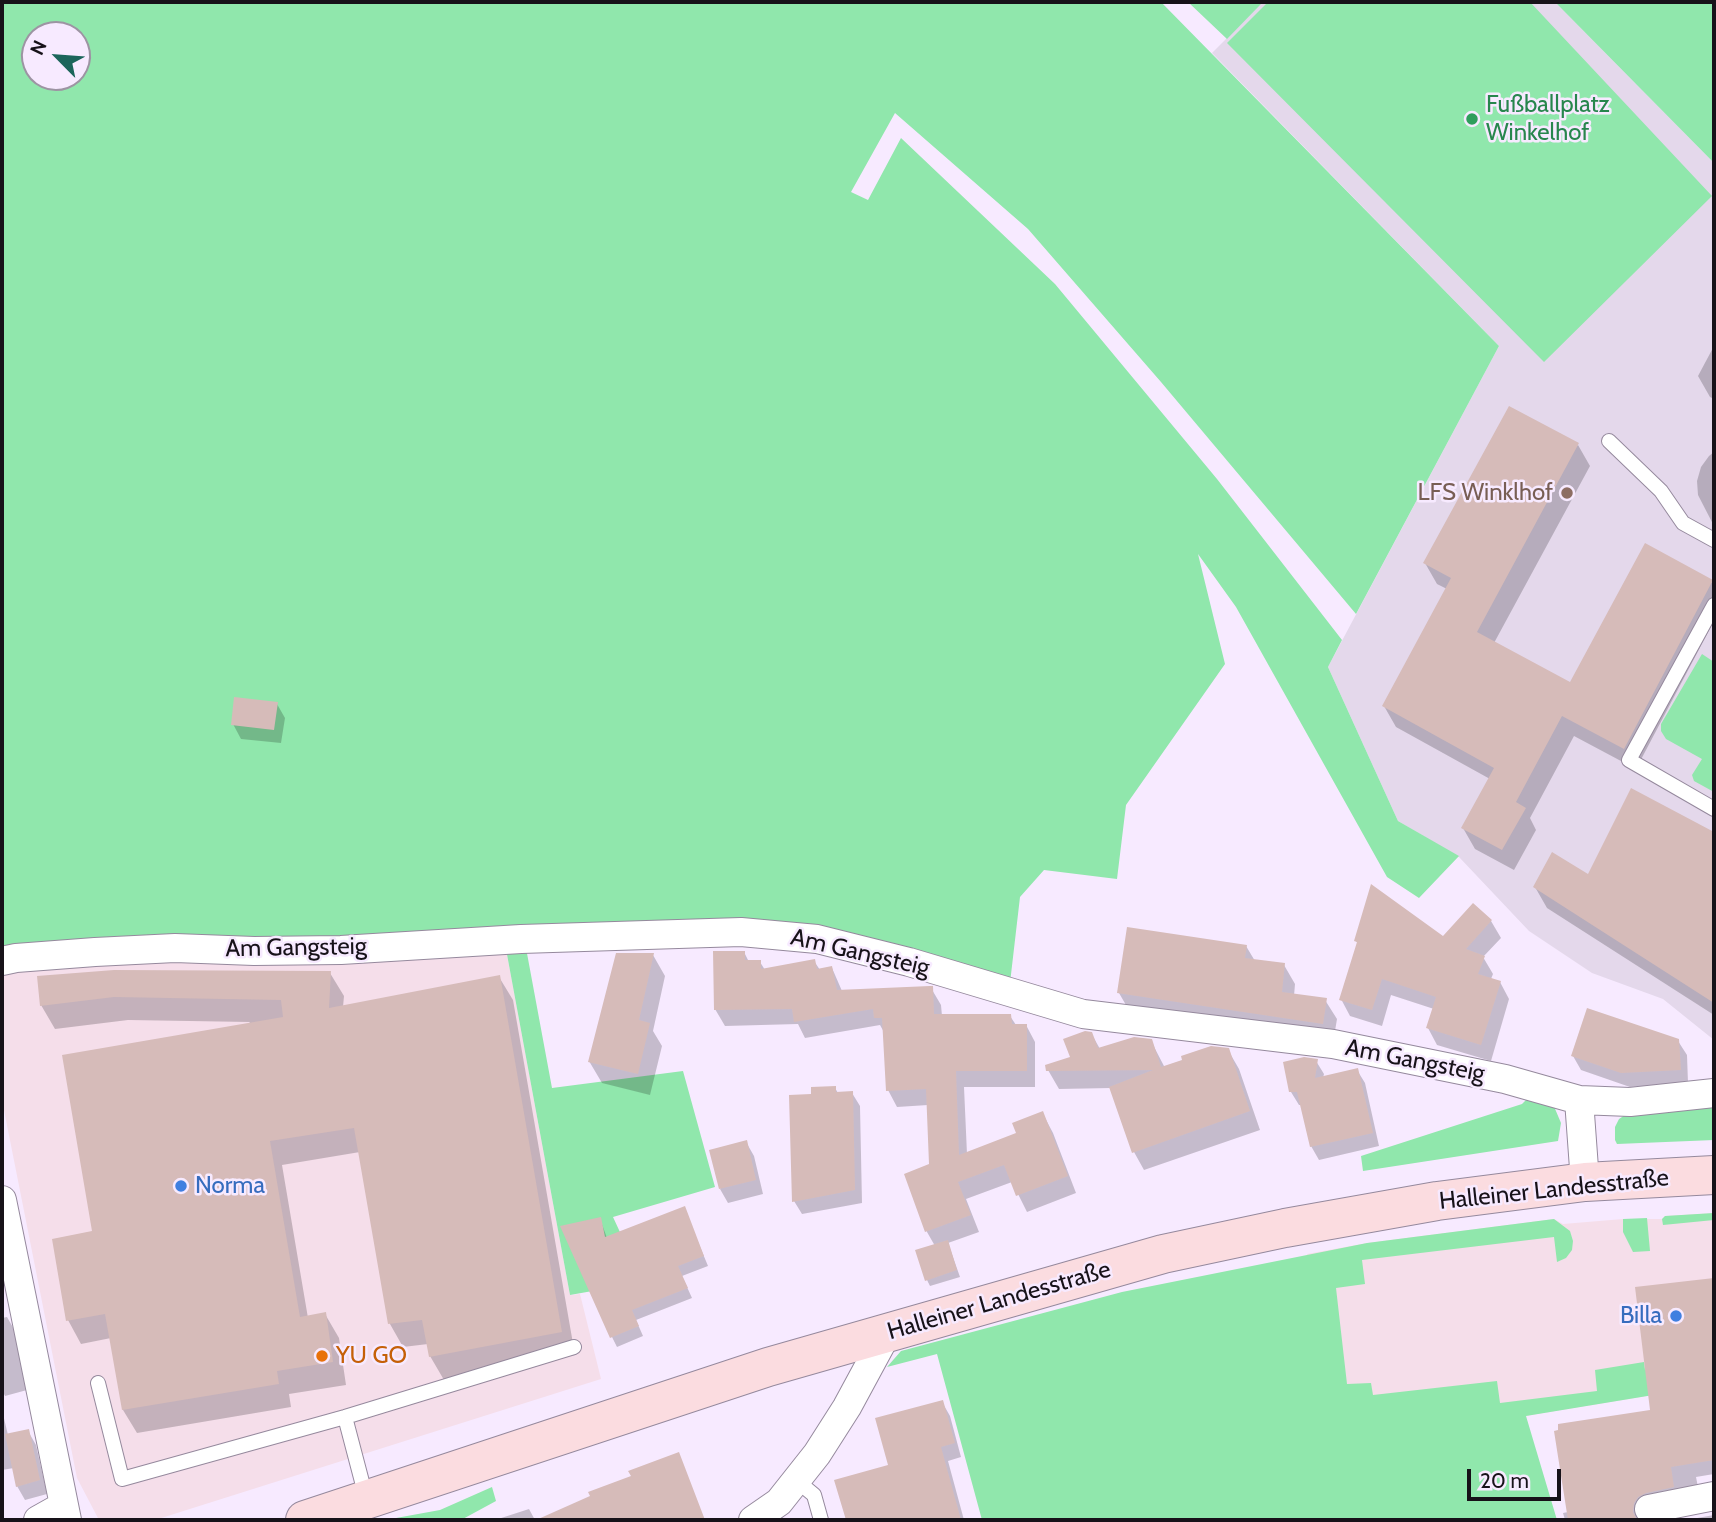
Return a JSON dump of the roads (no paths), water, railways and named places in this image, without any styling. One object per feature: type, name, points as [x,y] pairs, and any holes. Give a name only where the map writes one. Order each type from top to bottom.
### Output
[{"type":"main road","name":"Halleiner Landesstraße","points":[[305,1520],[768,1367],[1163,1254],[1437,1201],[1585,1182],[1714,1175]]},
{"type":"street","name":"Am Gangsteig","points":[[2,961],[175,948],[341,950],[521,939],[741,932],[817,939],[1083,1014],[1333,1044],[1505,1079],[1579,1100],[1630,1102],[1714,1093]]},
{"type":"street","points":[[1579,1100],[1585,1182]]},
{"type":"street","points":[[2,1200],[65,1513],[38,1520]]},
{"type":"street","points":[[753,1520],[779,1502],[817,1454],[847,1408],[887,1333]]},
{"type":"street","points":[[1649,1509],[1714,1496]]},
{"type":"lane","points":[[1609,440],[1661,491],[1683,523],[1714,540]]},
{"type":"lane","points":[[1714,605],[1629,760],[1714,809]]},
{"type":"lane","points":[[98,1383],[122,1479],[345,1417],[574,1347]]},
{"type":"lane","points":[[345,1417],[367,1499]]},
{"type":"lane","points":[[796,1480],[814,1495],[821,1520]]},
{"type":"place","name":"Fußballplatz Winkelhof","points":[[1472,119]]},
{"type":"place","name":"LFS Winklhof","points":[[1567,493]]},
{"type":"place","name":"Norma","points":[[181,1186]]},
{"type":"place","name":"Billa","points":[[1676,1316]]},
{"type":"place","name":"YU GO","points":[[322,1356]]}]
